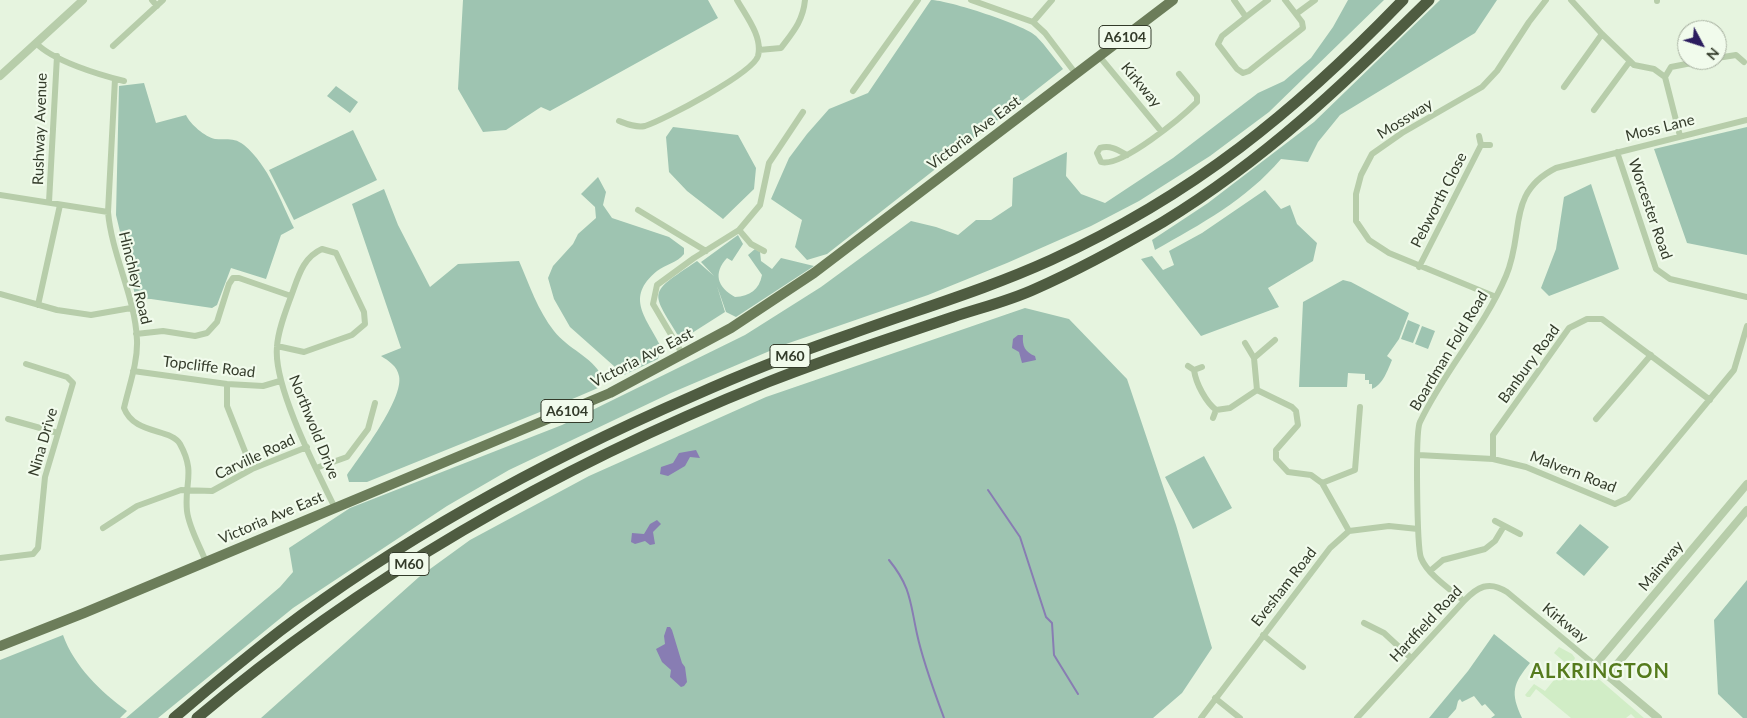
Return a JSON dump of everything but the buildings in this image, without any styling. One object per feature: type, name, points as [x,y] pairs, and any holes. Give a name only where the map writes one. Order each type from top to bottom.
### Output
[{"type":"highway","name":"M60","points":[[174,718],[274,636],[342,587],[485,499],[556,461],[636,421],[766,366],[1000,281],[1049,261],[1153,208],[1214,169],[1268,128],[1311,91],[1403,0]]},
{"type":"highway","name":"M60","points":[[197,718],[292,641],[351,599],[493,513],[639,437],[770,381],[1033,290],[1162,222],[1224,183],[1278,142],[1373,57],[1429,0]]},
{"type":"main road","name":"Victoria Ave East","points":[[0,646],[610,393],[683,355],[731,328],[814,273],[1173,0]]},
{"type":"street","points":[[0,76],[83,0]]},
{"type":"street","points":[[152,0],[157,6]]},
{"type":"street","points":[[112,46],[163,0]]},
{"type":"street","points":[[619,121],[638,127],[663,119],[734,79],[754,64],[759,50],[757,35],[737,0]]},
{"type":"street","points":[[759,50],[780,48],[799,23],[803,14],[805,0]]},
{"type":"street","points":[[853,91],[918,0]]},
{"type":"street","points":[[972,0],[1033,22],[1045,33],[1076,74]]},
{"type":"street","points":[[1033,22],[1052,0]]},
{"type":"street","points":[[1234,0],[1246,17]]},
{"type":"street","points":[[1268,0],[1222,36],[1218,44],[1236,69],[1243,73],[1250,71],[1301,30],[1303,24],[1285,0]]},
{"type":"street","points":[[1296,14],[1315,0]]},
{"type":"street","name":"Mossway","points":[[1496,298],[1388,254],[1369,240],[1356,221],[1356,194],[1361,175],[1372,154],[1402,133],[1482,87],[1497,72],[1529,22],[1546,0]]},
{"type":"street","points":[[1571,0],[1634,65],[1654,69],[1665,77],[1680,136]]},
{"type":"street","points":[[1564,87],[1602,34]]},
{"type":"street","points":[[36,43],[57,56],[124,81]]},
{"type":"street","points":[[1727,56],[1736,55],[1744,62]]},
{"type":"street","name":"Rushway Avenue","points":[[49,202],[57,56]]},
{"type":"street","name":"Kirkway","points":[[1100,56],[1161,131]]},
{"type":"street","points":[[1594,110],[1630,61]]},
{"type":"street","points":[[1665,77],[1671,67],[1677,66]]},
{"type":"street","points":[[1127,154],[1161,131],[1197,102],[1197,96],[1179,74]]},
{"type":"street","name":"Hinchley Road","points":[[115,78],[108,212],[110,230],[136,334],[133,370],[124,408],[132,420],[149,430],[177,439],[190,467],[187,514],[206,562]]},
{"type":"street","points":[[683,355],[653,304],[656,285],[739,230],[760,205],[770,163],[803,112]]},
{"type":"street","name":"Moss Lane","points":[[1579,162],[1747,120]]},
{"type":"street","name":"Pebworth Close","points":[[1419,267],[1481,145],[1479,136]]},
{"type":"street","name":"Pebworth Close","points":[[1481,145],[1490,145]]},
{"type":"street","name":"Worcester Road","points":[[1617,152],[1656,269],[1670,279],[1747,297]]},
{"type":"street","name":"Boardman Fold Road","points":[[1464,601],[1430,571],[1421,558],[1418,529],[1418,424],[1496,298],[1513,256],[1525,196],[1532,184],[1542,175],[1556,168],[1579,162]]},
{"type":"street","points":[[0,195],[108,212]]},
{"type":"street","points":[[38,305],[60,205]]},
{"type":"street","points":[[638,210],[706,251]]},
{"type":"street","points":[[739,230],[751,244],[764,251]]},
{"type":"street","name":"Northwold Drive","points":[[277,346],[304,352],[352,335],[365,324],[364,312],[339,257],[331,250],[322,249],[309,258],[299,274],[277,346],[280,381],[316,468],[335,508]]},
{"type":"street","points":[[136,334],[163,331],[195,336],[207,333],[217,322],[229,284],[233,278],[239,278],[291,296]]},
{"type":"street","points":[[0,294],[38,305],[91,315],[131,308]]},
{"type":"street","name":"Banbury Road","points":[[1494,459],[1493,435],[1569,328],[1587,319],[1602,318],[1710,400]]},
{"type":"street","name":"Malvern Road","points":[[1418,455],[1494,459],[1526,467],[1615,504],[1628,498],[1734,370],[1747,326]]},
{"type":"street","points":[[1254,358],[1275,340]]},
{"type":"street","points":[[1245,343],[1254,358],[1257,390]]},
{"type":"street","points":[[1596,419],[1651,356]]},
{"type":"street","name":"Nina Drive","points":[[0,558],[33,554],[38,548],[45,477],[73,383],[67,376],[26,364]]},
{"type":"street","points":[[1202,367],[1191,368],[1195,382],[1205,394],[1208,403],[1216,410],[1230,408],[1257,390]]},
{"type":"street","name":"Topcliffe Road","points":[[133,370],[227,384],[263,386],[280,381]]},
{"type":"street","points":[[227,384],[226,406],[252,469]]},
{"type":"street","points":[[1257,390],[1292,407],[1296,411],[1298,424],[1276,450],[1276,459],[1288,472],[1311,475],[1322,483],[1349,531],[1389,526],[1418,529]]},
{"type":"street","points":[[316,468],[347,457],[368,429],[375,403]]},
{"type":"street","points":[[1322,483],[1355,470],[1360,407]]},
{"type":"street","points":[[1213,418],[1216,410]]},
{"type":"street","points":[[8,419],[58,433]]},
{"type":"street","name":"Carville Road","points":[[103,528],[137,506],[175,491],[212,491],[252,469],[307,447]]},
{"type":"street","name":"Mainway","points":[[1595,665],[1747,484]]},
{"type":"street","name":"Mainway","points":[[1607,676],[1747,510]]},
{"type":"street","points":[[1495,521],[1520,534]]},
{"type":"street","points":[[1430,571],[1443,560],[1485,549],[1495,541],[1504,526]]},
{"type":"street","name":"Evesham Road","points":[[1201,718],[1330,548],[1349,531]]},
{"type":"street","points":[[1705,535],[1717,546]]},
{"type":"street","name":"Hardfield Road","points":[[1357,718],[1477,589],[1493,585],[1507,592],[1524,608]]},
{"type":"street","name":"Kirkway","points":[[1524,608],[1658,718]]},
{"type":"street","points":[[1364,624],[1384,633],[1411,658]]},
{"type":"street","points":[[1263,635],[1303,667]]},
{"type":"street","points":[[1215,698],[1240,718]]},
{"type":"shaded area","points":[[463,0],[708,0],[718,18],[550,111],[541,107],[506,130],[483,132],[458,89]]},
{"type":"shaded area","points":[[931,0],[953,4],[986,14],[1029,31],[1040,40],[1063,69],[827,254],[807,260],[795,247],[802,220],[771,199],[789,158],[829,109],[868,93]]},
{"type":"shaded area","points":[[1348,0],[1384,0],[1269,112],[1210,156],[1139,201],[1091,226],[1007,263],[928,295],[786,344],[671,393],[509,470],[447,506],[293,608],[158,718],[126,718],[280,587],[293,572],[289,548],[350,508],[562,425],[745,335],[821,287],[911,221],[958,235],[976,220],[991,220],[1012,206],[1013,178],[1067,152],[1066,176],[1081,194],[1105,203],[1173,158],[1258,93],[1284,81],[1311,58],[1333,27]]},
{"type":"shaded area","points":[[1440,0],[1497,0],[1475,33],[1340,115],[1318,142],[1308,162],[1281,159],[1238,199],[1206,221],[1155,250],[1152,240],[1208,203],[1314,122]]},
{"type":"shaded area","points":[[144,83],[156,123],[186,115],[194,126],[207,136],[215,139],[237,141],[253,153],[267,173],[294,228],[281,235],[266,279],[231,268],[217,305],[212,308],[151,299],[136,299],[116,215],[119,86]]},
{"type":"shaded area","points":[[336,86],[358,102],[350,113],[327,96]]},
{"type":"shaded area","points":[[673,127],[738,135],[756,168],[754,189],[723,219],[687,191],[669,172],[666,137]]},
{"type":"shaded area","points":[[1747,127],[1747,255],[1687,243],[1654,149]]},
{"type":"shaded area","points":[[353,130],[377,180],[294,220],[269,170]]},
{"type":"shaded area","points":[[598,177],[606,192],[603,205],[612,218],[669,237],[684,248],[684,254],[681,257],[657,271],[647,281],[642,290],[641,308],[661,347],[658,359],[624,375],[570,327],[554,299],[548,278],[553,266],[573,244],[578,234],[596,218],[595,207],[581,194]]},
{"type":"shaded area","points":[[1591,184],[1619,269],[1549,296],[1541,288],[1556,249],[1564,197]]},
{"type":"shaded area","points":[[384,189],[398,225],[430,287],[458,264],[519,261],[534,297],[548,323],[566,343],[592,363],[602,376],[598,388],[577,397],[367,482],[349,482],[347,475],[380,427],[399,386],[399,376],[395,367],[381,356],[401,348],[352,204]]},
{"type":"shaded area","points":[[1265,190],[1281,209],[1290,205],[1297,224],[1317,243],[1313,261],[1268,288],[1279,307],[1201,336],[1141,259],[1152,256],[1163,270],[1174,265],[1169,251],[1202,233]]},
{"type":"shaded area","points":[[738,235],[743,244],[732,261],[727,258],[719,274],[719,279],[724,289],[735,297],[749,294],[759,285],[762,275],[748,255],[755,249],[760,252],[761,261],[772,269],[781,258],[814,266],[736,317],[726,312],[717,286],[725,312],[681,340],[659,302],[659,294],[662,287],[697,261],[714,276],[701,262]]},
{"type":"shaded area","points":[[1343,280],[1351,282],[1409,313],[1399,339],[1387,356],[1392,360],[1382,380],[1372,389],[1372,384],[1369,384],[1369,380],[1365,380],[1365,374],[1348,373],[1347,387],[1299,387],[1303,302]]},
{"type":"shaded area","points":[[1025,308],[1069,319],[1127,379],[1176,525],[1212,648],[1182,693],[1153,718],[261,718],[419,577],[470,540],[589,476],[766,397]]},
{"type":"shaded area","points":[[1408,320],[1420,325],[1413,343],[1401,339]]},
{"type":"shaded area","points":[[1422,326],[1435,331],[1428,349],[1415,344]]},
{"type":"shaded area","points":[[1018,335],[1023,335],[1025,348],[1035,356],[1036,360],[1022,363],[1019,352],[1012,348],[1013,339]]},
{"type":"shaded area","points":[[696,450],[700,458],[690,457],[685,466],[668,476],[660,474],[661,467],[673,463],[679,453]]},
{"type":"shaded area","points":[[1204,456],[1232,508],[1193,529],[1165,477]]},
{"type":"shaded area","points":[[657,520],[661,524],[653,532],[655,544],[650,545],[645,541],[635,544],[631,542],[632,533],[644,534],[650,524]]},
{"type":"shaded area","points":[[1580,524],[1609,547],[1584,576],[1556,553]]},
{"type":"shaded area","points":[[1747,580],[1747,718],[1743,718],[1718,694],[1714,620]]},
{"type":"shaded area","points":[[667,627],[670,627],[672,630],[682,663],[685,667],[687,682],[681,687],[670,677],[671,670],[662,662],[656,649],[665,644],[664,636]]},
{"type":"shaded area","points":[[1494,634],[1530,663],[1520,677],[1515,689],[1516,701],[1522,718],[1491,718],[1495,715],[1485,704],[1482,706],[1474,696],[1462,702],[1460,699],[1456,709],[1448,718],[1429,718],[1468,671]]},
{"type":"shaded area","points":[[63,635],[74,657],[89,678],[127,711],[120,718],[0,718],[0,660]]},
{"type":"shaded area","points":[[1559,647],[1572,654],[1575,658],[1572,665],[1578,670],[1586,668],[1644,718],[1635,718],[1631,714],[1626,718],[1571,718],[1536,689],[1530,697],[1527,697],[1525,695],[1534,684],[1545,691],[1567,664],[1554,653]]},
{"type":"waterway","points":[[988,490],[1020,537],[1046,617],[1052,623],[1054,655],[1078,694]]},
{"type":"waterway","points":[[889,560],[902,578],[909,595],[922,655],[944,718]]},
{"type":"district","name":"ALKRINGTON","points":[[1600,672]]}]
